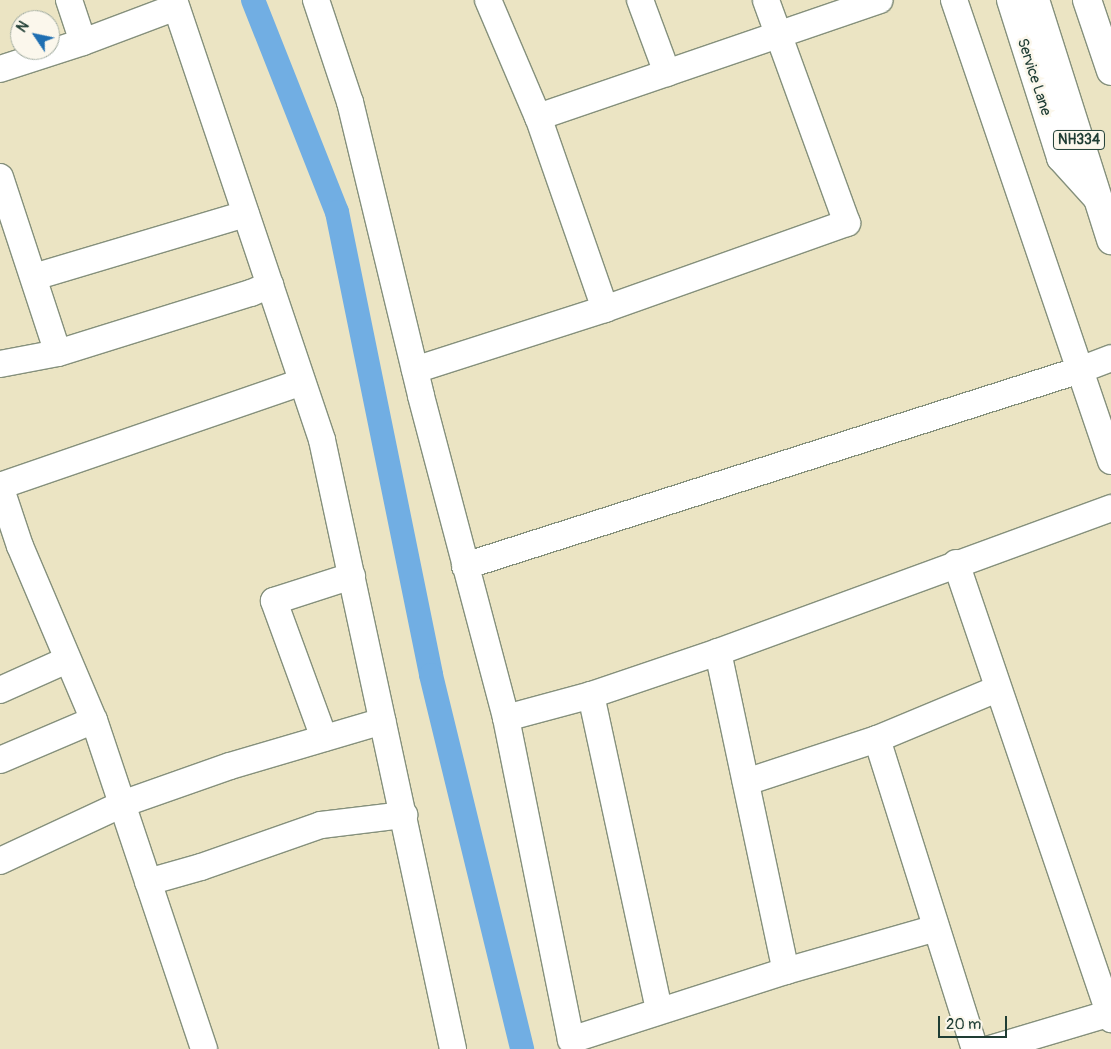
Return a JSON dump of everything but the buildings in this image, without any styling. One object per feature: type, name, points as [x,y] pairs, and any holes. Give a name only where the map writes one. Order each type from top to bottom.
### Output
[{"type":"highway","name":"NH334","points":[[1035,0],[1111,240]]},
{"type":"highway","points":[[1087,0],[1111,72]]},
{"type":"street","points":[[69,0],[83,42]]},
{"type":"street","points":[[316,0],[350,102],[415,370],[506,718],[571,1040],[659,1010],[786,971],[936,928]]},
{"type":"street","points":[[488,0],[538,116],[605,309]]},
{"type":"street","points":[[640,0],[667,73]]},
{"type":"street","points":[[415,370],[605,309],[847,223],[766,0]]},
{"type":"street","points":[[538,116],[880,0]]},
{"type":"street","points":[[954,0],[1111,461]]},
{"type":"street","name":"Service Lane","points":[[1010,0],[1060,158],[1098,200]]},
{"type":"street","points":[[0,69],[83,42],[175,4],[322,440],[453,1049]]},
{"type":"street","points":[[0,177],[58,353]]},
{"type":"street","points":[[34,278],[246,214]]},
{"type":"street","points":[[0,364],[58,353],[251,293],[270,285]]},
{"type":"street","points":[[466,566],[1080,370],[1111,358]]},
{"type":"street","points":[[204,1049],[94,720],[20,546],[0,486],[302,382]]},
{"type":"street","points":[[506,718],[591,695],[718,652],[956,563],[1111,508]]},
{"type":"street","points":[[956,563],[1110,1016],[990,1049]]},
{"type":"street","points":[[324,738],[274,601],[352,576]]},
{"type":"street","points":[[718,652],[786,971]]},
{"type":"street","points":[[0,690],[67,660]]},
{"type":"street","points":[[746,782],[877,739],[998,689]]},
{"type":"street","points":[[591,695],[659,1010]]},
{"type":"street","points":[[0,760],[94,720]]},
{"type":"street","points":[[0,861],[122,804],[230,766],[383,721]]},
{"type":"street","points":[[877,739],[975,1049]]},
{"type":"street","points":[[148,882],[201,867],[321,825],[404,815]]},
{"type":"waterway","points":[[253,0],[337,212],[431,675],[522,1049]]}]
